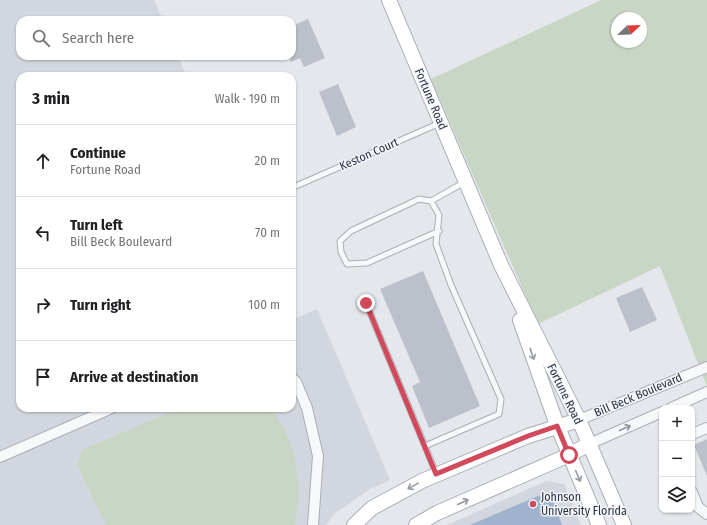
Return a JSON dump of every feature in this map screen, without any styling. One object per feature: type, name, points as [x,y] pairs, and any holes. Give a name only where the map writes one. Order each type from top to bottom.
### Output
[{"type":"main road","name":"Fortune Road","points":[[389,0],[501,265],[557,426],[599,525]]},
{"type":"main road","name":"Fortune Road","points":[[501,265],[579,420],[624,525]]},
{"type":"main road","name":"Bill Beck Boulevard","points":[[354,525],[372,508],[436,474],[528,436],[579,420]]},
{"type":"main road","name":"Bill Beck Boulevard","points":[[416,525],[437,513],[569,455],[589,444]]},
{"type":"street","name":"Bill Beck Boulevard","points":[[579,420],[707,367]]},
{"type":"street","points":[[296,382],[307,408],[318,456],[313,525]]},
{"type":"street","name":"Bill Beck Boulevard","points":[[678,405],[707,392]]},
{"type":"street","points":[[0,457],[103,412]]},
{"type":"street","name":"Bill Beck Boulevard","points":[[589,444],[659,413]]},
{"type":"street","points":[[695,433],[707,428]]},
{"type":"street","points":[[695,500],[698,507],[707,514]]},
{"type":"lane","name":"Keston Court","points":[[296,186],[441,123]]},
{"type":"lane","points":[[438,231],[367,263],[347,264],[341,252],[340,241],[351,231],[419,199],[431,201],[466,182]]},
{"type":"lane","points":[[425,446],[499,414],[501,399],[451,285],[438,250],[436,244],[439,215],[431,201]]},
{"type":"lane","points":[[366,303],[436,474]]},
{"type":"shaded area","points":[[0,0],[154,0],[161,16],[16,16],[16,60],[180,60],[184,72],[16,72],[16,412],[296,412],[296,318],[317,309],[390,480],[370,489],[334,514],[326,525],[0,525]]},
{"type":"shaded area","name":"Johnson University Florida","points":[[546,481],[564,484],[581,525],[447,525]]},
{"type":"green space","points":[[601,0],[707,0],[707,387],[660,266],[538,324],[431,79]]},
{"type":"green space","points":[[171,412],[273,412],[287,435],[296,464],[298,494],[295,525],[106,525],[77,465],[82,450]]},
{"type":"water","points":[[538,496],[552,498],[562,525],[470,525]]},
{"type":"building","points":[[308,19],[325,58],[304,67],[300,58],[296,60],[296,24]]},
{"type":"building","points":[[338,84],[356,127],[337,136],[319,92]]},
{"type":"building","points":[[423,271],[480,406],[429,428],[412,386],[420,382],[380,289]]},
{"type":"building","points":[[642,287],[657,320],[630,332],[616,298]]},
{"type":"building","points":[[707,439],[707,476],[695,447],[695,445]]},
{"type":"place","name":"Johnson University Florida","points":[[533,504]]},
{"type":"route","points":[[366,303],[436,474],[528,436],[557,426],[569,455]]}]
